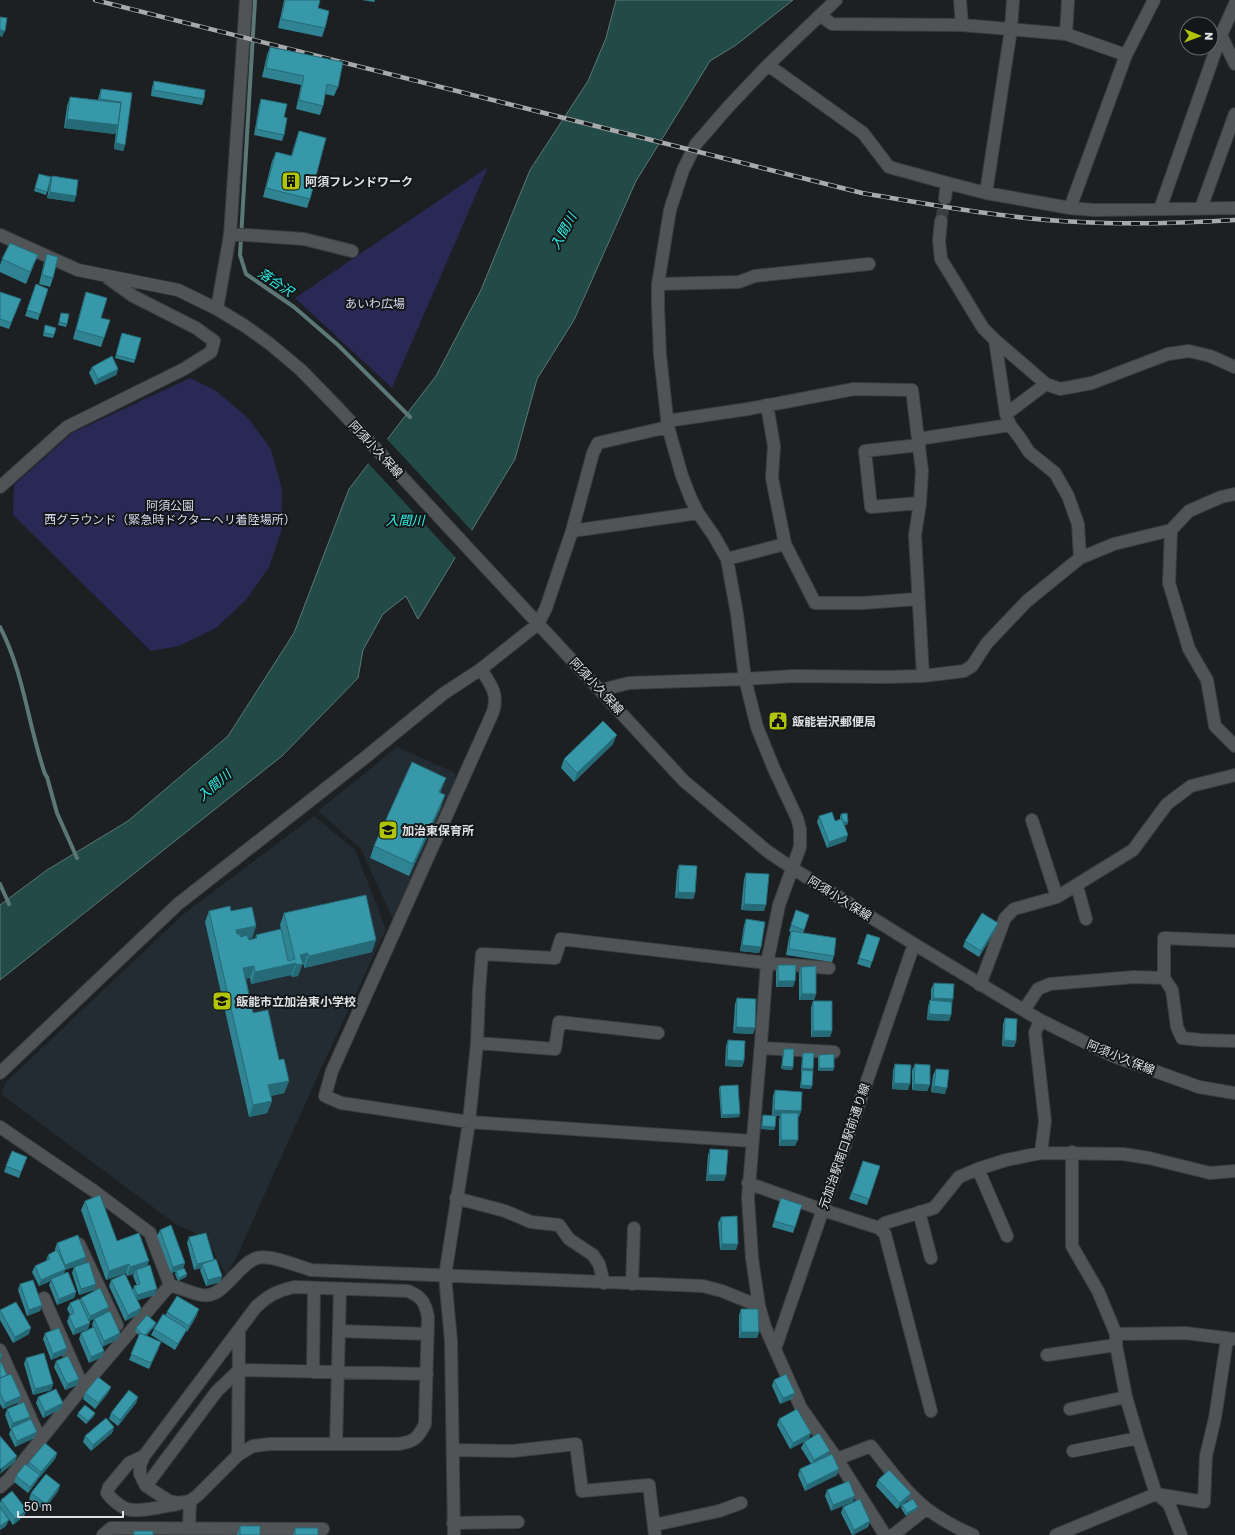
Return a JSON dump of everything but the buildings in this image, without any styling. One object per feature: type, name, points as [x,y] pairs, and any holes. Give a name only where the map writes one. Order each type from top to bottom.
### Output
[{"type":"street","points":[[217,309],[237,235],[246,0]]},
{"type":"street","points":[[836,0],[822,16],[768,65],[729,106],[696,144],[683,170],[670,210],[658,284],[658,306],[660,355],[667,424],[682,476],[698,513],[714,536],[727,559],[737,614],[745,679],[757,727],[774,769],[797,818],[800,830],[800,847],[779,905],[767,963],[761,1048],[748,1183],[752,1258],[758,1306],[765,1328],[801,1408],[837,1459],[885,1535]]},
{"type":"street","points":[[960,0],[962,25]]},
{"type":"street","points":[[986,193],[1011,30],[1013,0]]},
{"type":"street","points":[[1066,34],[1068,0]]},
{"type":"street","points":[[1070,208],[1126,55],[1154,0]]},
{"type":"street","points":[[1160,209],[1221,35],[1235,4]]},
{"type":"street","points":[[822,16],[832,24],[962,25],[1066,34],[1126,55]]},
{"type":"street","points":[[1221,35],[1235,64]]},
{"type":"street","points":[[768,65],[863,133],[889,167],[986,193],[1070,208],[1094,210],[1235,208]]},
{"type":"street","points":[[1201,208],[1235,114]]},
{"type":"street","points":[[945,198],[947,183]]},
{"type":"street","points":[[941,221],[939,241],[941,259],[983,328],[1046,384],[1060,389],[1092,383],[1168,354],[1189,351],[1210,356],[1235,367]]},
{"type":"street","name":"阿須小久保線","points":[[0,235],[78,270],[178,290],[217,309],[245,326],[270,344],[301,370],[338,408],[684,781],[767,851],[980,985],[1040,1020],[1113,1056],[1199,1087],[1235,1093]]},
{"type":"street","points":[[237,235],[304,240],[352,251]]},
{"type":"street","points":[[658,284],[739,282],[756,276],[869,264]]},
{"type":"street","points":[[0,487],[67,427],[184,369],[211,352],[214,341],[196,328],[134,296],[105,276]]},
{"type":"street","points":[[995,340],[1008,420],[1029,452],[1055,473],[1068,496],[1078,524],[1080,558]]},
{"type":"street","points":[[920,503],[871,507],[865,451],[919,442],[1008,420],[1046,384]]},
{"type":"street","points":[[0,1073],[178,904],[362,760],[443,694],[481,668],[538,624],[546,608],[572,531],[593,453],[598,443],[667,424],[854,390],[912,390],[922,471],[920,503],[915,535],[922,676]]},
{"type":"street","points":[[767,406],[774,446],[772,478],[785,544],[815,603],[863,603],[917,599]]},
{"type":"street","points":[[601,690],[629,683],[794,676],[886,678],[922,676],[964,671],[972,666],[987,643],[1027,601],[1080,558],[1114,544],[1171,530],[1189,511],[1235,494]]},
{"type":"street","points":[[572,531],[698,513]]},
{"type":"street","points":[[1171,530],[1170,583],[1189,648],[1208,680],[1215,726],[1235,746]]},
{"type":"street","points":[[727,559],[785,544]]},
{"type":"street","points":[[481,668],[494,690],[496,702],[493,712],[332,1070],[325,1096],[341,1103],[469,1122],[752,1141]]},
{"type":"street","points":[[980,985],[1005,918],[1014,909],[1057,897],[1133,850],[1167,804],[1191,786],[1235,775]]},
{"type":"street","points":[[1032,820],[1057,897]]},
{"type":"street","points":[[1077,886],[1086,919]]},
{"type":"street","points":[[518,1522],[454,1529],[451,1341],[445,1276],[469,1122],[477,1043],[482,954],[555,958],[561,938],[767,963],[829,968]]},
{"type":"street","points":[[1235,941],[1164,938],[1164,978],[1172,990],[1177,1027],[1182,1038],[1235,1041]]},
{"type":"street","name":"元加治駅南口駅前通り線","points":[[775,1349],[914,944]]},
{"type":"street","points":[[1024,1010],[1038,989],[1050,984],[1134,977],[1164,978]]},
{"type":"street","points":[[1040,1020],[1035,1033],[1045,1121],[1041,1153]]},
{"type":"street","points":[[477,1043],[555,1049],[559,1022],[658,1033]]},
{"type":"street","points":[[761,1048],[834,1052]]},
{"type":"street","points":[[0,1127],[94,1191],[150,1233],[170,1285]]},
{"type":"street","points":[[879,1228],[885,1223],[934,1208],[959,1177],[1006,1160],[1041,1153],[1072,1152],[1123,1154],[1149,1158],[1210,1173],[1235,1172]]},
{"type":"street","points":[[1072,1152],[1072,1246],[1098,1291],[1116,1339],[1126,1397],[1156,1494],[1169,1504],[1181,1535]]},
{"type":"street","points":[[978,1169],[1007,1236]]},
{"type":"street","points":[[748,1183],[879,1228],[885,1234],[931,1411]]},
{"type":"street","points":[[456,1198],[505,1211],[531,1222],[559,1225],[569,1239],[593,1255],[600,1264],[604,1283]]},
{"type":"street","points":[[920,1212],[931,1258]]},
{"type":"street","points":[[632,1284],[634,1228]]},
{"type":"street","points":[[76,1237],[123,1340]]},
{"type":"street","points":[[170,1285],[204,1295],[218,1292],[243,1266],[257,1258],[270,1258],[311,1270],[703,1286],[722,1291],[758,1306]]},
{"type":"street","points":[[0,1487],[9,1479],[83,1387],[170,1285]]},
{"type":"street","points":[[144,1456],[128,1463],[109,1487],[107,1493],[110,1498],[127,1509],[149,1510],[184,1502],[238,1455],[253,1446],[270,1444],[398,1444],[408,1442],[419,1436],[425,1424],[428,1334],[428,1317],[426,1306],[419,1296],[408,1291],[294,1287],[278,1290],[266,1297],[238,1330],[144,1456],[140,1465],[140,1474],[146,1486],[169,1501],[184,1502]]},
{"type":"street","points":[[313,1372],[314,1288]]},
{"type":"street","points":[[336,1444],[340,1289]]},
{"type":"street","points":[[44,1298],[83,1387]]},
{"type":"street","points":[[238,1330],[238,1455]]},
{"type":"street","points":[[339,1331],[428,1334]]},
{"type":"street","points":[[1047,1355],[1116,1339],[1185,1333],[1231,1339],[1206,1456],[1204,1502],[1156,1494],[1056,1535]]},
{"type":"street","points":[[0,1350],[40,1439]]},
{"type":"street","points":[[146,1486],[217,1391],[239,1370],[427,1374]]},
{"type":"street","points":[[1070,1409],[1126,1397]]},
{"type":"street","points":[[1073,1451],[1138,1438]]},
{"type":"street","points":[[452,1450],[513,1451],[576,1444],[582,1491],[649,1485],[655,1530],[741,1503]]},
{"type":"street","points":[[837,1459],[871,1446],[906,1488],[926,1508],[953,1531],[973,1535]]},
{"type":"street","points":[[184,1502],[189,1528]]},
{"type":"street","points":[[893,1535],[926,1508]]},
{"type":"street","points":[[103,1535],[111,1528],[156,1531],[189,1528],[262,1532],[323,1529]]},
{"type":"shaded area","name":"加治東保育所","points":[[397,747],[455,773],[456,785],[395,924],[361,849],[318,811]]},
{"type":"shaded area","name":"飯能市立加治東小学校","points":[[314,816],[355,850],[386,929],[319,1073],[238,1254],[226,1275],[206,1238],[177,1225],[1,1094],[6,1082],[186,912]]},
{"type":"green space","name":"あいわ広場","points":[[488,167],[392,388],[295,298]]},
{"type":"green space","name":"阿須公園 西グラウンド（緊急時ドクターヘリ着陸場所）","points":[[190,378],[215,390],[248,418],[271,449],[282,489],[282,529],[269,567],[246,600],[216,628],[179,646],[151,651],[13,515],[14,485],[72,433]]},
{"type":"water","name":"入間川","points":[[616,0],[793,0],[736,45],[710,61],[636,181],[574,320],[537,379],[515,459],[418,619],[406,596],[383,614],[363,650],[358,678],[282,756],[0,980],[0,905],[47,870],[128,821],[228,736],[294,633],[349,489],[436,376],[481,290],[530,170],[588,81],[606,38]]},
{"type":"pier","points":[[386,438],[473,532],[457,559],[367,462]]},
{"type":"waterway","name":"落合沢","points":[[255,0],[240,255],[246,274],[294,307],[338,345],[410,417]]},
{"type":"waterway","points":[[0,627],[15,662],[39,756],[47,777],[57,813],[77,858]]},
{"type":"waterway","points":[[0,884],[9,904]]},
{"type":"tunnel","points":[[941,221],[945,198]]},
{"type":"railway","points":[[95,0],[862,193],[971,211],[1025,218],[1099,223],[1177,223],[1235,220]]},
{"type":"place","name":"阿須フレンドワーク","points":[[291,181]]},
{"type":"place","name":"飯能岩沢郵便局","points":[[778,721]]},
{"type":"place","name":"加治東保育所","points":[[388,830]]},
{"type":"place","name":"飯能市立加治東小学校","points":[[222,1001]]}]
